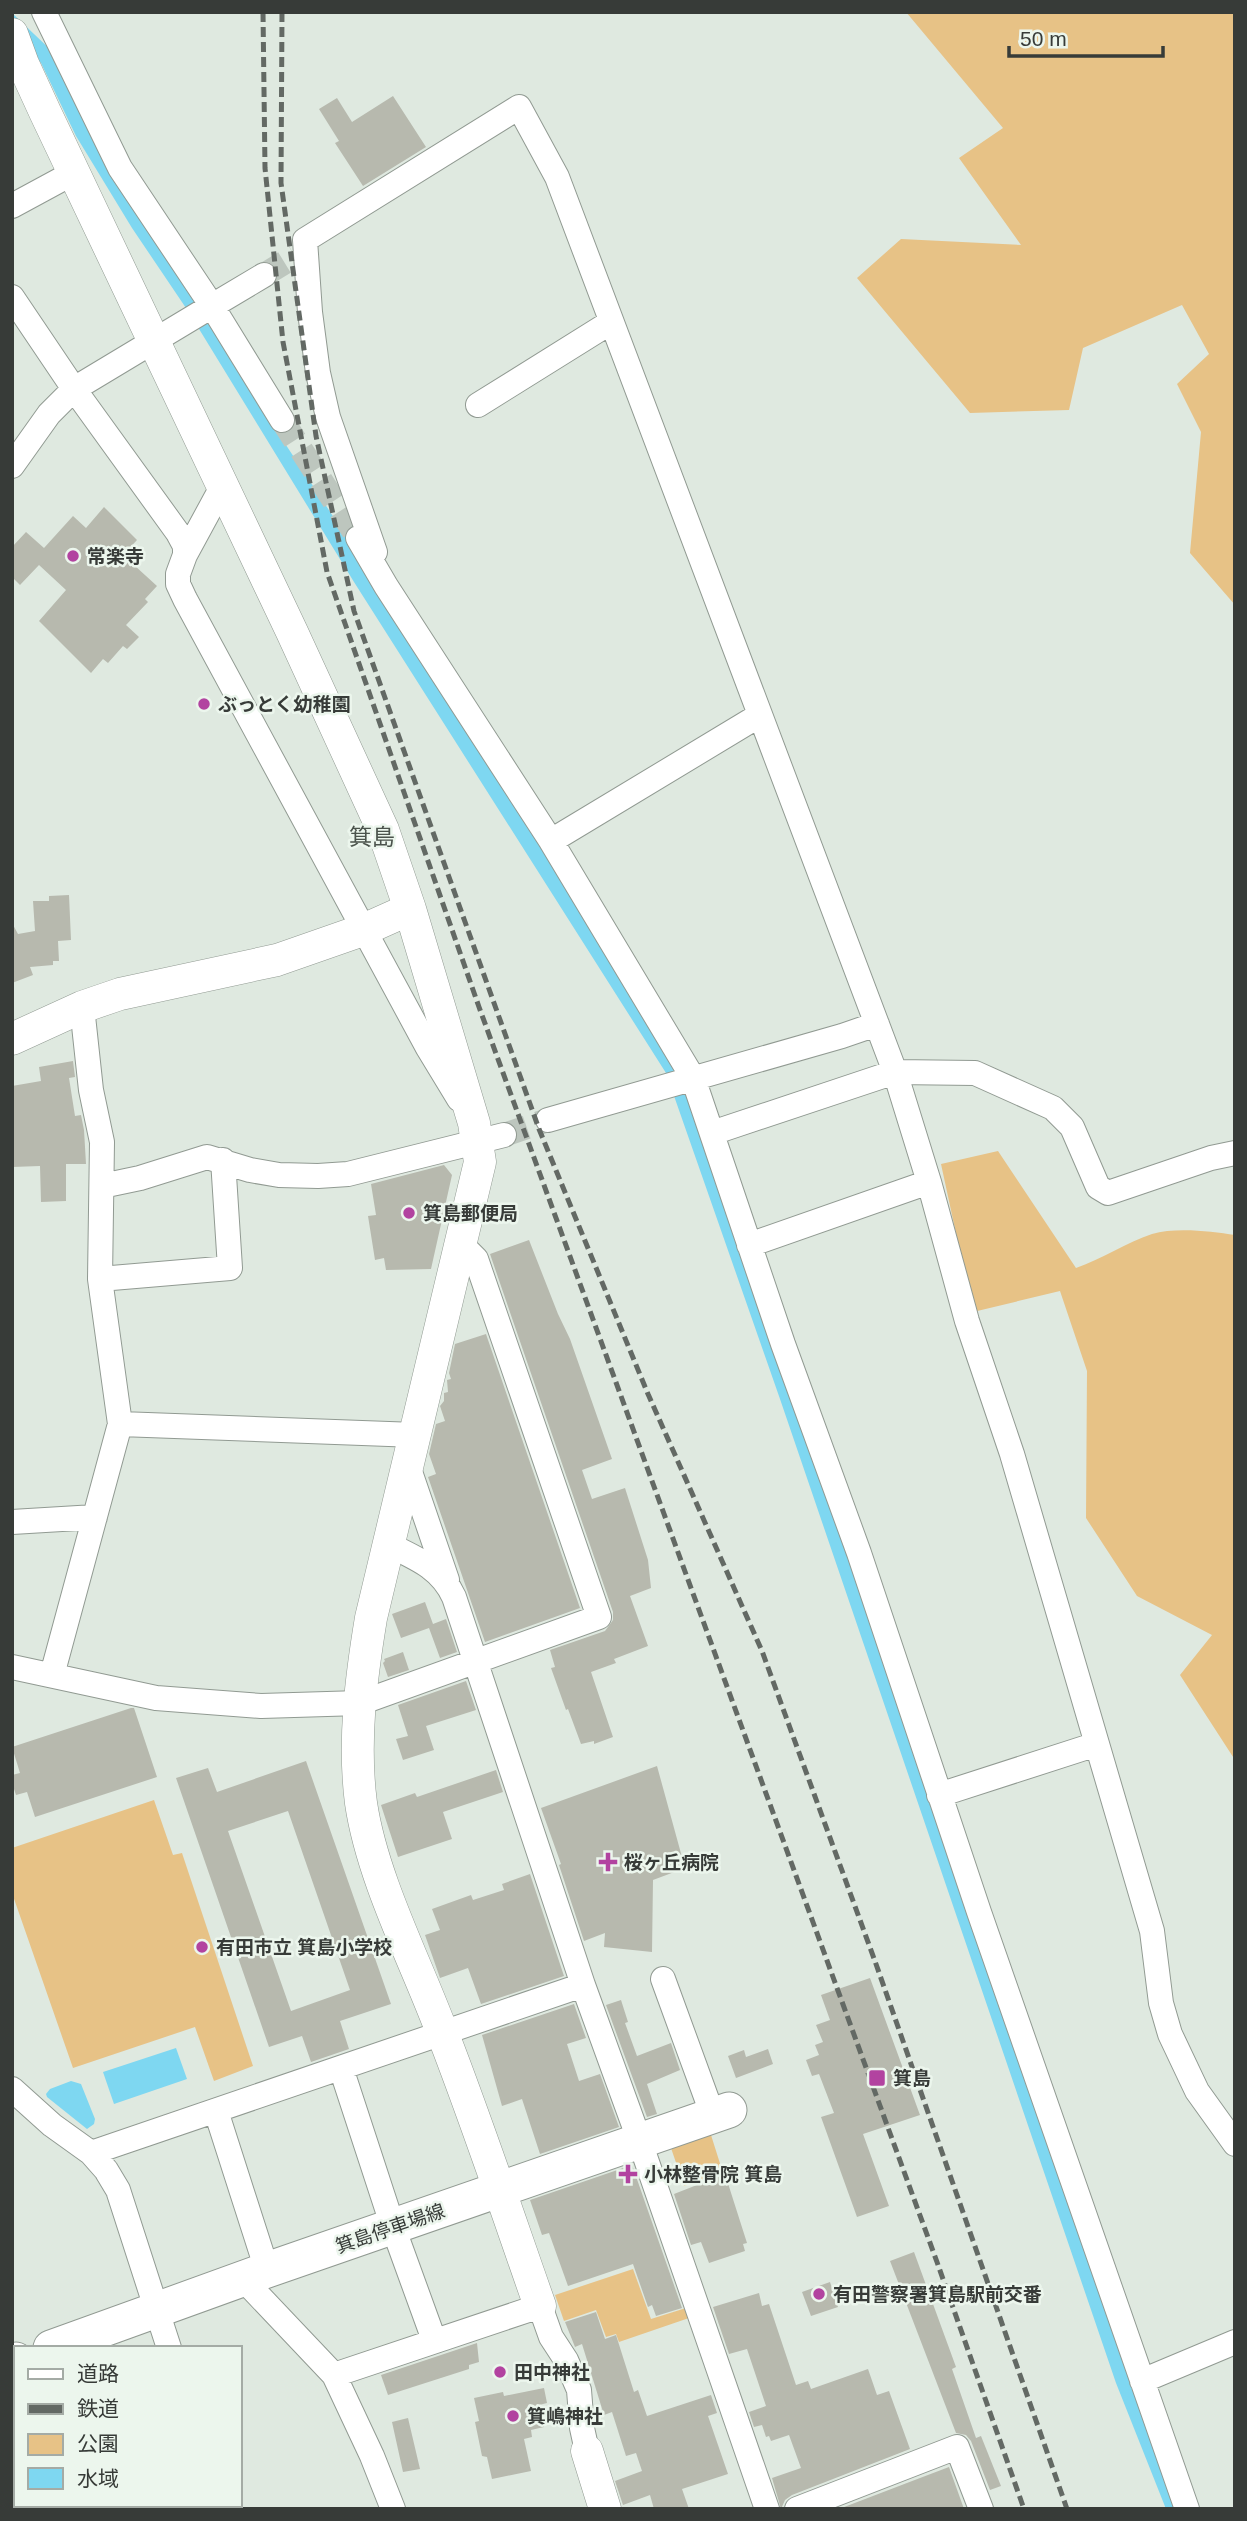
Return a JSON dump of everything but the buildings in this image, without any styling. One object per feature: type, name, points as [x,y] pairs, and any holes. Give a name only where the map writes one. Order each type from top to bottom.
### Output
[{"type":"main road","name":"箕島停車場線","points":[[57,2346],[255,2274],[721,2113]]},
{"type":"street","points":[[44,12],[120,168],[212,306],[282,420]]},
{"type":"street","points":[[12,34],[73,173],[155,340],[357,769],[383,830],[486,1134],[371,1618],[360,1703],[361,1804],[388,1897],[443,2033],[551,2337],[570,2367],[579,2390],[587,2451],[605,2509]]},
{"type":"street","points":[[386,586],[328,417],[318,373],[300,253],[305,240],[519,107],[557,177],[895,1072],[929,1182],[967,1321],[1012,1454],[1152,1931],[1161,2003],[1170,2034],[1197,2091],[1235,2144]]},
{"type":"street","points":[[12,206],[73,173]]},
{"type":"street","points":[[12,466],[49,414],[74,389],[264,275]]},
{"type":"street","points":[[12,297],[74,389],[178,533],[185,546],[185,555]]},
{"type":"street","points":[[478,405],[611,322]]},
{"type":"street","points":[[223,485],[185,555],[178,574],[178,584],[428,1048],[486,1134]]},
{"type":"street","points":[[358,538],[386,586],[551,841],[693,1078],[1187,2509]]},
{"type":"street","points":[[551,841],[760,715]]},
{"type":"street","points":[[12,1039],[82,1007],[120,994],[277,960],[363,930],[410,909]]},
{"type":"street","points":[[52,1675],[120,1424],[100,1279],[102,1142],[91,1090],[82,1007]]},
{"type":"street","points":[[548,1120],[877,1024]]},
{"type":"street","points":[[712,1133],[895,1072],[975,1073],[1053,1108],[1072,1128],[1098,1187],[1108,1193],[1211,1158],[1235,1153]]},
{"type":"street","points":[[102,1186],[140,1178],[206,1157],[250,1170],[318,1177],[376,1169],[486,1134]]},
{"type":"street","points":[[100,1279],[230,1268],[223,1160]]},
{"type":"street","points":[[749,1245],[929,1182]]},
{"type":"street","points":[[12,1667],[156,1698],[261,1706],[360,1703],[599,1617],[476,1259],[461,1244]]},
{"type":"street","points":[[120,1424],[416,1435]]},
{"type":"street","points":[[408,1466],[477,1662],[583,1985],[640,2141],[766,2509]]},
{"type":"street","points":[[12,1522],[94,1517]]},
{"type":"street","points":[[389,1545],[430,1566],[450,1588]]},
{"type":"street","points":[[939,1795],[1097,1744]]},
{"type":"street","points":[[663,1979],[721,2113]]},
{"type":"street","points":[[91,2152],[583,1985]]},
{"type":"street","points":[[341,2068],[393,2227],[434,2340]]},
{"type":"street","points":[[12,2089],[52,2125],[91,2152],[106,2170],[118,2190],[168,2346]]},
{"type":"street","points":[[216,2111],[255,2274],[334,2375],[372,2456],[393,2509]]},
{"type":"street","points":[[334,2375],[540,2306]]},
{"type":"street","points":[[1142,2381],[1235,2342]]},
{"type":"street","points":[[797,2509],[957,2447],[981,2509]]},
{"type":"green space","points":[[906,12],[1235,12],[1235,605],[1190,553],[1201,432],[1177,384],[1209,354],[1182,305],[1083,348],[1069,410],[970,413],[857,278],[901,239],[1021,245],[959,158],[1003,128]]},
{"type":"green space","points":[[998,1151],[1076,1268],[1143,1237],[1161,1232],[1193,1230],[1235,1235],[1235,1760],[1180,1675],[1212,1635],[1137,1596],[1086,1518],[1087,1371],[1060,1291],[973,1312],[941,1164]]},
{"type":"green space","points":[[154,1800],[173,1855],[182,1853],[253,2066],[214,2081],[195,2027],[73,2068],[12,1893],[12,1848]]},
{"type":"green space","points":[[711,2135],[723,2173],[684,2186],[671,2148]]},
{"type":"green space","points":[[633,2269],[651,2319],[686,2308],[689,2318],[619,2342],[616,2334],[606,2337],[596,2310],[564,2321],[555,2295]]},
{"type":"water","points":[[12,13],[56,55],[193,292],[282,439],[379,586],[673,1055],[1179,2509],[1166,2509],[1116,2383],[666,1073],[354,582],[188,311],[132,228],[76,136],[41,63],[12,34]]},
{"type":"water","points":[[176,2048],[187,2079],[114,2104],[103,2072]]},
{"type":"water","points":[[71,2081],[81,2084],[95,2119],[94,2124],[87,2129],[46,2094],[50,2089]]},
{"type":"tunnel","points":[[264,275],[295,256]]},
{"type":"tunnel","points":[[282,420],[358,538]]},
{"type":"tunnel","points":[[504,1135],[548,1120]]},
{"type":"railway","points":[[263,12],[265,168],[283,342],[327,572],[479,1007],[937,2262],[1024,2509]]},
{"type":"railway","points":[[282,12],[281,183],[316,436],[354,611],[539,1129],[648,1394],[762,1651],[876,1964],[1067,2509]]},
{"type":"place","name":"常楽寺","points":[[73,556]]},
{"type":"place","name":"ぶっとく幼稚園","points":[[204,704]]},
{"type":"place","name":"箕島郵便局","points":[[409,1213]]},
{"type":"place","name":"桜ヶ丘病院","points":[[608,1862]]},
{"type":"place","name":"有田市立 箕島小学校","points":[[202,1947]]},
{"type":"place","name":"箕島","points":[[877,2078]]},
{"type":"place","name":"小林整骨院 箕島","points":[[628,2174]]},
{"type":"place","name":"有田警察署箕島駅前交番","points":[[819,2294]]},
{"type":"place","name":"田中神社","points":[[500,2372]]},
{"type":"place","name":"箕嶋神社","points":[[513,2416]]},
{"type":"district","name":"箕島","points":[[372,837]]}]
